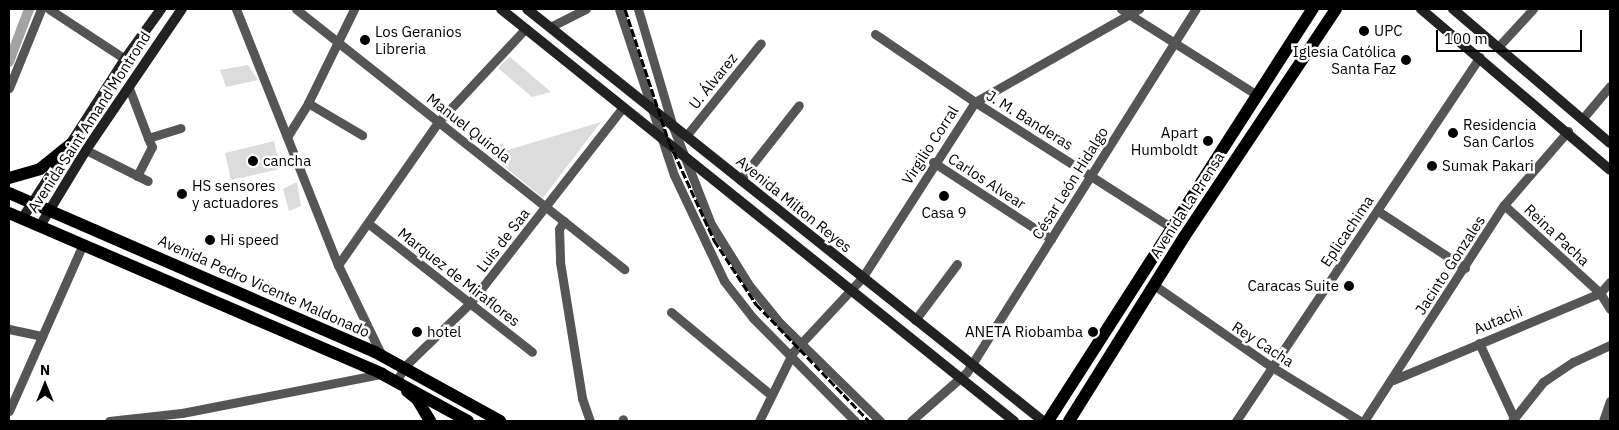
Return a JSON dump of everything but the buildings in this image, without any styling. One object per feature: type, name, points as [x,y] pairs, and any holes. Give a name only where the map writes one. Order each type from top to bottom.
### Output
[{"type":"main road","name":"Avenida La Prensa","points":[[1048,421],[1313,9]]},
{"type":"main road","name":"Avenida La Prensa","points":[[1069,421],[1154,285],[1336,9]]},
{"type":"main road","points":[[9,178],[40,169],[71,144]]},
{"type":"main road","name":"Avenida Pedro Vicente Maldonado","points":[[9,193],[405,366],[500,421]]},
{"type":"main road","points":[[9,213],[382,374],[443,405],[468,421]]},
{"type":"main road","points":[[396,382],[417,399],[430,421]]},
{"type":"main road","points":[[436,384],[448,421]]},
{"type":"street","points":[[9,88],[41,9]]},
{"type":"street","points":[[49,9],[60,12],[125,59]]},
{"type":"street","name":"Avenida Saint Amand Montrond","points":[[22,219],[125,59],[161,9]]},
{"type":"street","name":"Avenida Saint Amand Montrond","points":[[40,226],[86,150],[182,9]]},
{"type":"street","points":[[236,9],[338,265],[382,356]]},
{"type":"street","name":"Manuel Quirola","points":[[296,9],[624,269]]},
{"type":"street","points":[[286,137],[308,103],[354,9]]},
{"type":"street","name":"Avenida Milton Reyes","points":[[502,9],[683,152],[851,291],[967,372],[1043,421]]},
{"type":"street","name":"Avenida Milton Reyes","points":[[527,9],[915,320],[1014,421]]},
{"type":"street","points":[[550,27],[586,9]]},
{"type":"street","points":[[619,9],[660,135],[696,226],[724,281],[753,318],[792,355],[855,421]]},
{"type":"street","points":[[638,9],[673,126],[711,224],[749,286],[801,343],[880,421]]},
{"type":"street","name":"Virgilio Corral","points":[[759,421],[792,355],[862,278],[933,162],[975,102],[1125,11],[1139,9]]},
{"type":"street","name":"César León Hidalgo","points":[[911,421],[967,372],[1196,9]]},
{"type":"street","points":[[1422,9],[1568,131],[1610,170]]},
{"type":"street","points":[[1453,9],[1610,142]]},
{"type":"street","points":[[1498,46],[1533,9]]},
{"type":"street","points":[[1125,11],[1257,96]]},
{"type":"street","points":[[338,265],[439,121],[526,28]]},
{"type":"street","name":"J. M. Banderas","points":[[875,34],[975,102],[1092,174],[1172,228]]},
{"type":"street","name":"U. Álvarez","points":[[686,136],[761,43]]},
{"type":"street","name":"Eplicachima","points":[[1236,421],[1480,56]]},
{"type":"street","points":[[1583,118],[1610,86]]},
{"type":"street","points":[[129,88],[152,147],[137,176]]},
{"type":"street","points":[[308,103],[362,135]]},
{"type":"street","points":[[740,180],[799,105]]},
{"type":"street","name":"Luis de Saa","points":[[396,382],[405,366],[470,303],[624,107]]},
{"type":"street","points":[[148,138],[181,128]]},
{"type":"street","name":"Jacinto Gonzales","points":[[1362,421],[1393,380],[1504,205],[1568,131]]},
{"type":"street","points":[[86,150],[148,181]]},
{"type":"street","name":"Carlos Alvear","points":[[933,162],[1051,239]]},
{"type":"street","name":"Reina Pacha","points":[[1504,205],[1600,293],[1610,309]]},
{"type":"street","points":[[1378,211],[1464,268]]},
{"type":"street","points":[[564,221],[558,229],[560,262],[582,398],[590,421]]},
{"type":"street","name":"Marquez de Miraflores","points":[[368,224],[532,352]]},
{"type":"street","points":[[9,411],[82,246]]},
{"type":"street","points":[[915,320],[957,264]]},
{"type":"street","name":"Autachi","points":[[1393,380],[1479,342],[1600,293],[1610,282]]},
{"type":"street","name":"Rey Cacha","points":[[1154,285],[1272,367],[1362,421]]},
{"type":"street","points":[[671,312],[771,395]]},
{"type":"street","points":[[9,329],[42,336]]},
{"type":"street","points":[[1479,342],[1511,420],[1543,382],[1573,362],[1610,345]]},
{"type":"street","points":[[109,421],[182,413],[382,374]]},
{"type":"street","points":[[1603,421],[1610,401]]},
{"type":"shaded area","points":[[510,57],[551,92],[532,97],[498,68]]},
{"type":"shaded area","points":[[248,65],[258,80],[226,87],[220,70]]},
{"type":"shaded area","points":[[601,122],[543,198],[489,154],[502,143],[508,150]]},
{"type":"shaded area","name":"cancha","points":[[274,141],[280,169],[231,180],[225,153]]},
{"type":"shaded area","points":[[297,182],[301,206],[289,211],[283,189]]},
{"type":"waterway","points":[[9,62],[29,9]]},
{"type":"railway","points":[[625,9],[669,142],[714,240],[756,304],[869,421]]},
{"type":"place","name":"UPC","points":[[1364,31]]},
{"type":"place","name":"Los Geranios Libreria","points":[[365,40]]},
{"type":"place","name":"Iglesia Católica Santa Faz","points":[[1406,60]]},
{"type":"place","name":"Residencia San Carlos","points":[[1453,133]]},
{"type":"place","name":"Apart Humboldt","points":[[1208,141]]},
{"type":"place","name":"cancha","points":[[253,161]]},
{"type":"place","name":"Sumak Pakari","points":[[1432,166]]},
{"type":"place","name":"HS sensores y actuadores","points":[[182,194]]},
{"type":"place","name":"Casa 9","points":[[944,196]]},
{"type":"place","name":"Hi speed","points":[[210,240]]},
{"type":"place","name":"Caracas Suite","points":[[1349,286]]},
{"type":"place","name":"hotel","points":[[417,332]]},
{"type":"place","name":"ANETA Riobamba","points":[[1093,332]]}]
